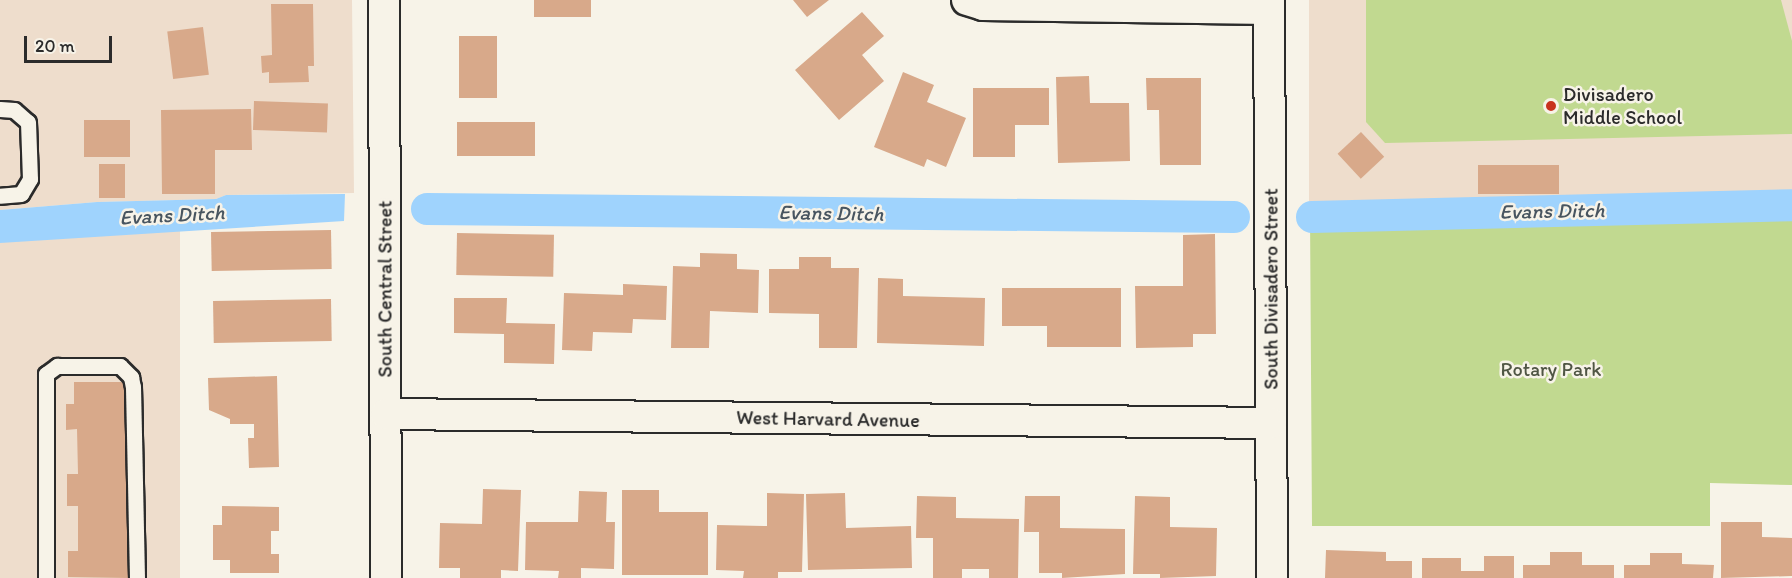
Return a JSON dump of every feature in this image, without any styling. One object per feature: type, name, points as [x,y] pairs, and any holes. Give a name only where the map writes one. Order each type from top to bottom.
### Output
[{"type":"street","name":"South Central Street","points":[[384,0],[386,578]]},
{"type":"street","points":[[967,0],[983,5],[1269,4]]},
{"type":"street","name":"South Divisadero Street","points":[[1269,4],[1272,578]]},
{"type":"street","name":"West Harvard Avenue","points":[[386,414],[1270,423]]},
{"type":"lane","points":[[0,109],[14,110],[28,122],[30,179],[21,194],[0,196]]},
{"type":"lane","points":[[46,578],[46,374],[57,366],[120,366],[131,377],[137,578]]},
{"type":"shaded area","points":[[0,0],[352,0],[354,193],[226,195],[216,199],[97,202],[0,210]]},
{"type":"shaded area","name":"Divisadero Middle School","points":[[1309,0],[1792,0],[1792,213],[1309,213]]},
{"type":"shaded area","points":[[0,229],[180,229],[180,578],[0,578]]},
{"type":"green space","points":[[1366,0],[1781,0],[1792,41],[1792,134],[1385,143],[1366,122]]},
{"type":"green space","name":"Rotary Park","points":[[1310,213],[1792,214],[1792,485],[1710,483],[1710,526],[1312,526]]},
{"type":"water","points":[[345,194],[344,221],[0,243],[0,210],[97,202],[216,199],[226,195]]},
{"type":"building","points":[[534,0],[591,0],[591,17],[534,17]]},
{"type":"building","points":[[793,0],[829,0],[807,17]]},
{"type":"building","points":[[271,4],[313,4],[314,66],[308,66],[309,82],[269,83],[269,72],[262,73],[261,56],[272,55]]},
{"type":"building","points":[[862,12],[884,36],[862,55],[884,81],[839,120],[795,70]]},
{"type":"building","points":[[203,27],[209,75],[173,79],[167,31]]},
{"type":"building","points":[[459,36],[497,36],[497,98],[459,98]]},
{"type":"building","points":[[903,72],[934,85],[927,102],[966,118],[946,167],[927,159],[924,167],[874,147]]},
{"type":"building","points":[[1089,76],[1090,103],[1129,103],[1130,161],[1058,163],[1056,77]]},
{"type":"building","points":[[1146,78],[1201,78],[1201,165],[1160,165],[1159,110],[1147,110]]},
{"type":"building","points":[[973,88],[1049,88],[1049,125],[1015,125],[1015,157],[973,157]]},
{"type":"building","points":[[254,101],[328,104],[327,133],[253,130]]},
{"type":"building","points":[[251,109],[252,150],[215,150],[215,194],[162,194],[161,110]]},
{"type":"building","points":[[84,120],[130,120],[130,157],[84,157]]},
{"type":"building","points":[[457,122],[535,122],[535,156],[457,156]]},
{"type":"building","points":[[1361,132],[1384,157],[1361,179],[1338,154]]},
{"type":"building","points":[[99,164],[125,164],[125,198],[99,198]]},
{"type":"building","points":[[1478,165],[1559,165],[1559,194],[1478,194]]},
{"type":"building","points":[[331,230],[332,269],[212,271],[211,232]]},
{"type":"building","points":[[457,233],[554,235],[553,277],[456,275]]},
{"type":"building","points":[[1215,234],[1216,334],[1193,334],[1193,347],[1136,348],[1135,286],[1183,286],[1183,235]]},
{"type":"building","points":[[700,253],[737,254],[737,269],[759,270],[758,313],[710,311],[709,348],[671,348],[673,266],[700,267]]},
{"type":"building","points":[[799,257],[831,257],[831,268],[859,268],[857,348],[819,348],[819,314],[769,313],[769,269],[799,269]]},
{"type":"building","points":[[878,278],[903,279],[903,296],[985,298],[984,346],[877,343]]},
{"type":"building","points":[[623,284],[667,286],[666,320],[633,319],[632,333],[593,332],[592,351],[562,350],[564,293],[623,295]]},
{"type":"building","points":[[1002,288],[1121,288],[1121,347],[1047,347],[1047,326],[1002,326]]},
{"type":"building","points":[[454,298],[507,298],[506,323],[555,324],[554,364],[504,363],[504,334],[454,333]]},
{"type":"building","points":[[331,299],[332,341],[214,343],[213,301]]},
{"type":"building","points":[[277,376],[279,467],[249,468],[248,438],[254,438],[254,424],[230,424],[230,419],[209,410],[208,378]]},
{"type":"building","points":[[74,382],[127,382],[129,578],[68,577],[68,551],[78,551],[78,506],[67,506],[67,474],[78,474],[77,429],[66,430],[66,404],[74,404]]},
{"type":"building","points":[[483,489],[521,490],[518,571],[501,570],[501,578],[460,578],[460,568],[439,568],[440,523],[482,524]]},
{"type":"building","points":[[622,490],[659,490],[659,512],[708,512],[708,575],[622,575]]},
{"type":"building","points":[[579,491],[607,492],[606,522],[615,522],[614,569],[581,568],[581,578],[558,578],[559,571],[525,570],[526,522],[578,522]]},
{"type":"building","points":[[767,493],[804,494],[802,572],[778,572],[778,578],[743,578],[744,571],[716,570],[717,525],[767,526]]},
{"type":"building","points":[[845,493],[846,528],[911,526],[912,568],[808,570],[806,494]]},
{"type":"building","points":[[917,496],[956,497],[956,518],[1019,519],[1018,578],[989,578],[989,569],[962,569],[962,578],[933,578],[933,538],[916,538]]},
{"type":"building","points":[[1025,496],[1060,496],[1060,528],[1125,529],[1125,574],[1062,578],[1062,573],[1039,573],[1039,532],[1024,532]]},
{"type":"building","points":[[1135,496],[1170,497],[1170,527],[1217,528],[1216,576],[1160,578],[1160,574],[1133,574]]},
{"type":"building","points":[[222,506],[279,507],[279,531],[271,531],[271,554],[279,554],[279,573],[230,573],[230,560],[213,560],[213,525],[222,525]]},
{"type":"building","points":[[1721,522],[1762,522],[1762,537],[1792,538],[1792,576],[1721,578]]},
{"type":"building","points":[[1326,550],[1386,552],[1386,561],[1412,561],[1412,578],[1325,578]]},
{"type":"building","points":[[1550,552],[1582,552],[1582,565],[1614,565],[1614,578],[1523,578],[1523,565],[1550,565]]},
{"type":"building","points":[[1650,553],[1682,553],[1682,564],[1714,565],[1713,578],[1624,578],[1624,565],[1650,565]]},
{"type":"building","points":[[1484,556],[1514,556],[1514,578],[1422,578],[1422,558],[1461,558],[1461,571],[1484,571]]},
{"type":"waterway","name":"Evans Ditch","points":[[1312,217],[1792,205]]},
{"type":"waterway","name":"Evans Ditch","points":[[427,209],[1234,217]]},
{"type":"place","name":"Divisadero Middle School","points":[[1551,106]]}]
